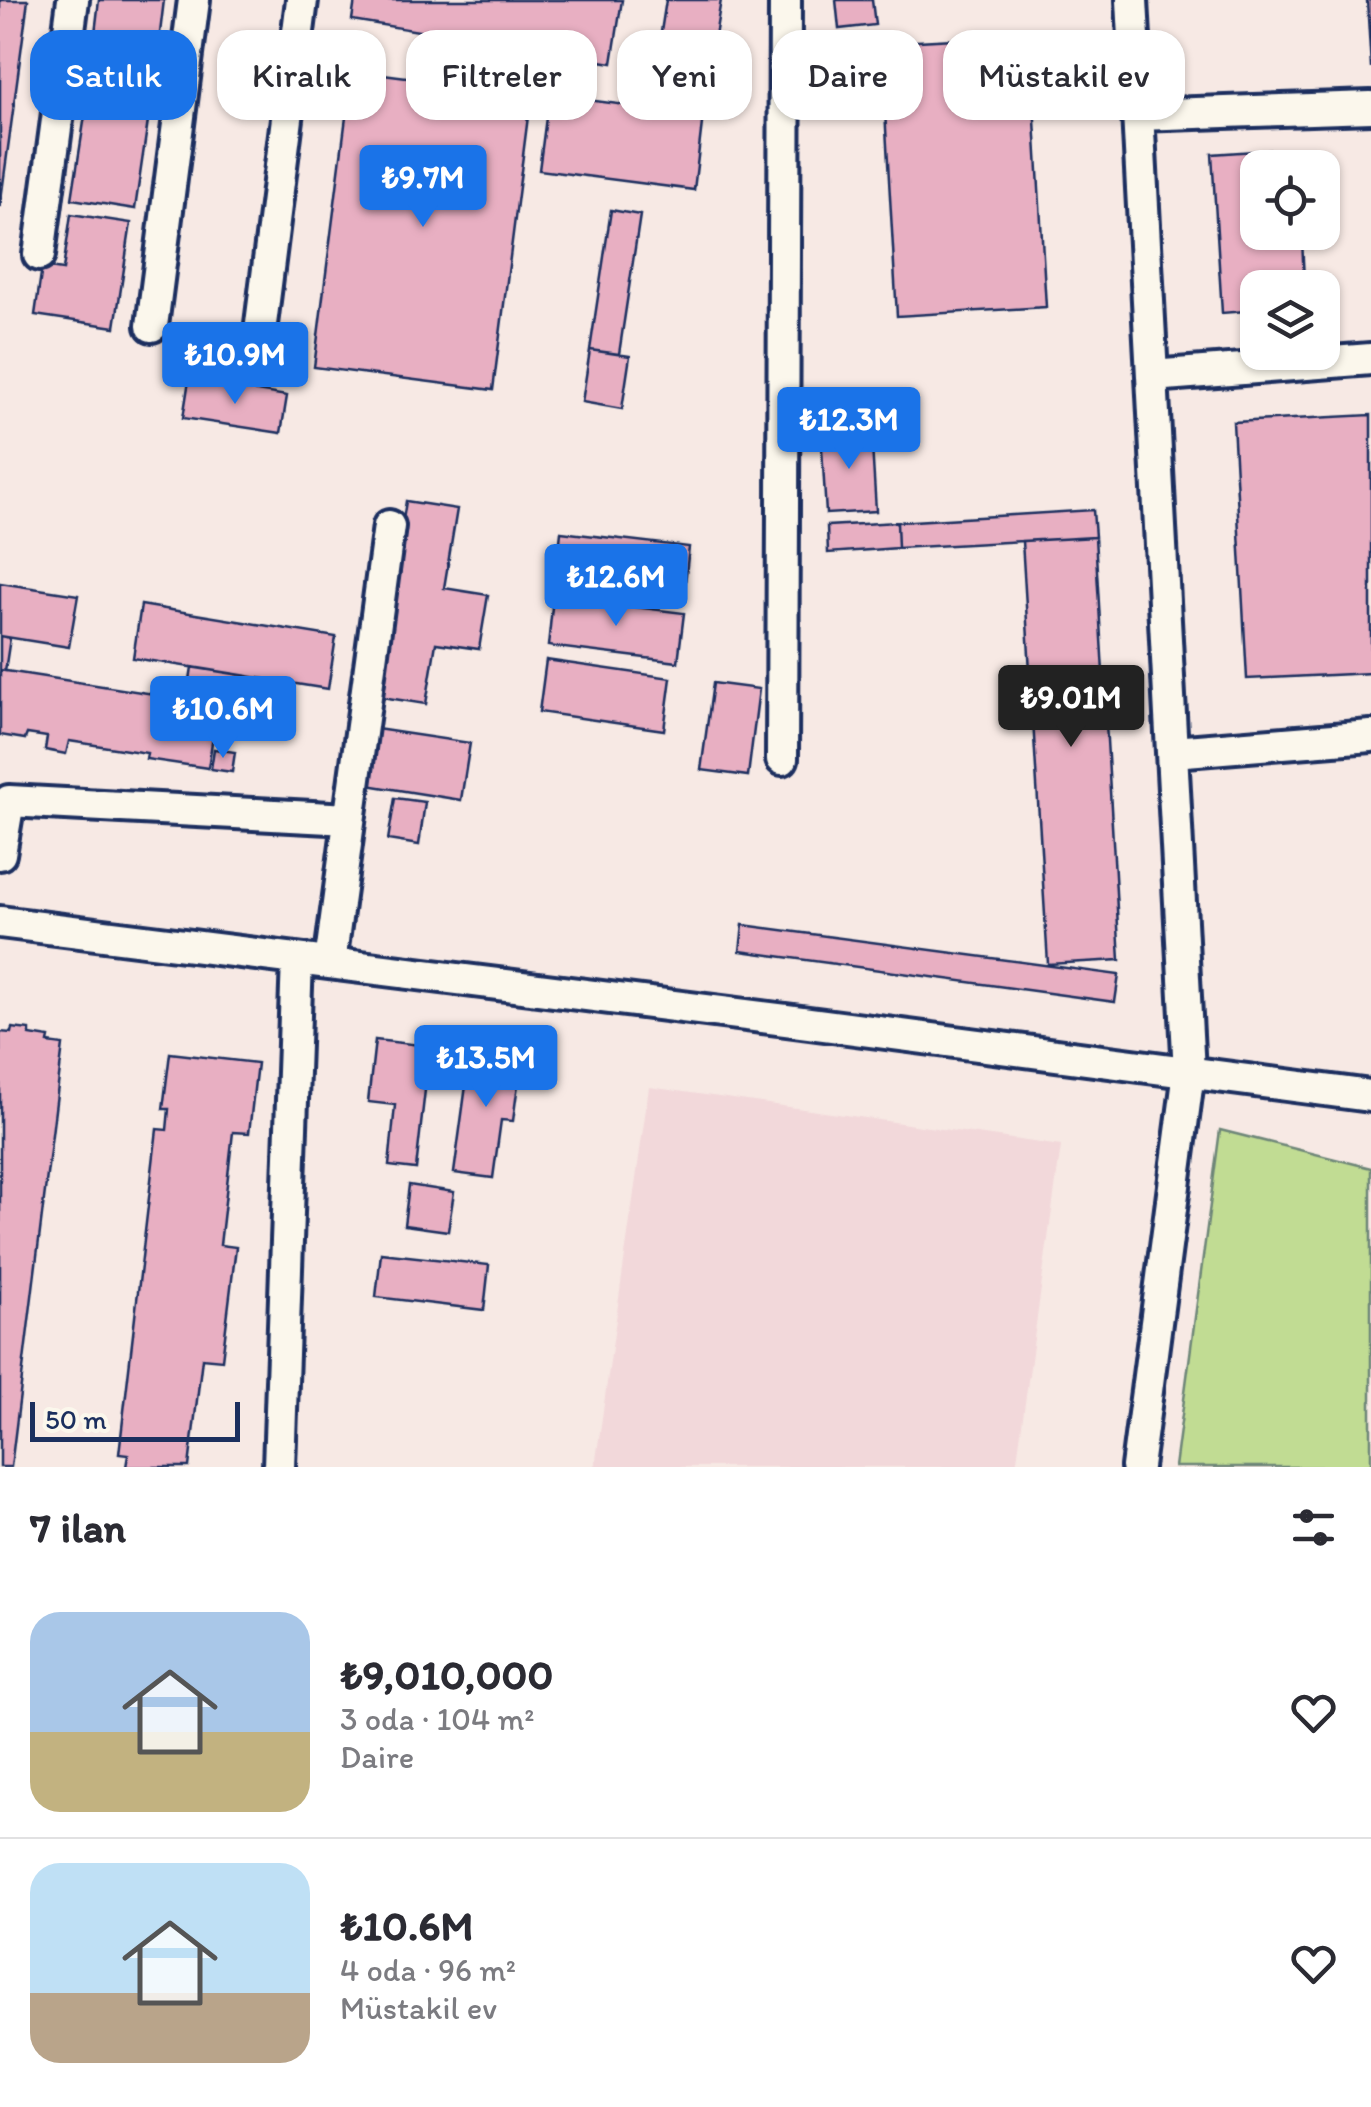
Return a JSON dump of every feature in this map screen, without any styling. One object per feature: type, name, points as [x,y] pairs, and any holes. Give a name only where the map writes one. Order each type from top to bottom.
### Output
[{"type":"street","points":[[39,255],[73,0]]},
{"type":"street","points":[[152,326],[194,0]]},
{"type":"street","points":[[259,340],[302,0]]},
{"type":"street","points":[[782,759],[785,0]]},
{"type":"street","points":[[1132,0],[1134,30]]},
{"type":"street","points":[[1185,113],[1371,107]]},
{"type":"street","points":[[1137,1467],[1189,1072],[1138,120]]},
{"type":"street","points":[[1152,376],[1371,359]]},
{"type":"street","points":[[330,963],[389,526]]},
{"type":"street","points":[[1173,752],[1371,736]]},
{"type":"street","points":[[0,854],[10,801],[349,819]]},
{"type":"street","points":[[0,922],[1371,1096]]},
{"type":"street","points":[[279,1467],[297,959]]},
{"type":"shaded area","points":[[649,1087],[1061,1146],[1016,1467],[595,1467]]},
{"type":"green space","points":[[1220,1130],[1371,1168],[1371,1467],[1175,1467]]},
{"type":"building","points":[[0,0],[28,0],[0,207]]},
{"type":"building","points":[[99,0],[164,0],[160,30],[95,30]]},
{"type":"building","points":[[355,0],[622,0],[612,63],[597,61],[597,30],[412,30],[352,20]]},
{"type":"building","points":[[666,0],[721,0],[716,30],[661,30]]},
{"type":"building","points":[[836,0],[872,0],[875,25],[839,29]]},
{"type":"building","points":[[1367,0],[1371,0],[1371,68]]},
{"type":"building","points":[[943,40],[943,120],[1035,120],[1046,307],[897,316],[886,120],[923,120],[923,41]]},
{"type":"building","points":[[386,74],[406,77],[406,120],[528,120],[493,390],[314,367],[346,120],[386,120]]},
{"type":"building","points":[[597,101],[617,104],[617,120],[702,120],[694,190],[539,170],[546,120],[597,120]]},
{"type":"building","points":[[84,120],[148,120],[135,209],[72,199]]},
{"type":"building","points":[[1240,152],[1240,250],[1303,250],[1303,270],[1240,270],[1240,312],[1222,313],[1212,154]]},
{"type":"building","points":[[611,210],[640,215],[619,354],[590,350]]},
{"type":"building","points":[[71,214],[131,223],[115,327],[35,315],[42,267],[63,270]]},
{"type":"building","points":[[590,350],[630,356],[622,409],[582,402]]},
{"type":"building","points":[[189,380],[287,396],[281,433],[183,418]]},
{"type":"building","points":[[1371,415],[1371,673],[1247,679],[1233,422]]},
{"type":"building","points":[[871,429],[876,511],[826,514],[821,432]]},
{"type":"building","points":[[406,501],[457,509],[444,588],[488,595],[479,649],[436,643],[426,704],[375,696]]},
{"type":"building","points":[[1093,510],[1095,537],[898,548],[897,522]]},
{"type":"building","points":[[897,522],[898,548],[828,553],[827,526]]},
{"type":"building","points":[[561,532],[689,547],[683,602],[555,587]]},
{"type":"building","points":[[1095,537],[1120,960],[1048,964],[1022,541]]},
{"type":"building","points":[[0,583],[78,595],[69,647],[0,636]]},
{"type":"building","points":[[553,597],[684,613],[678,662],[548,646]]},
{"type":"building","points":[[141,605],[336,637],[328,689],[133,658]]},
{"type":"building","points":[[0,636],[10,638],[5,671],[0,670]]},
{"type":"building","points":[[546,660],[671,678],[664,730],[539,712]]},
{"type":"building","points":[[192,667],[248,676],[241,719],[216,715],[218,704],[187,699]]},
{"type":"building","points":[[0,670],[218,704],[208,768],[146,759],[147,753],[69,741],[66,754],[45,750],[47,737],[0,735]]},
{"type":"building","points":[[713,683],[759,689],[748,776],[701,770]]},
{"type":"building","points":[[370,728],[470,743],[461,800],[361,784]]},
{"type":"building","points":[[214,749],[235,752],[232,772],[211,769]]},
{"type":"building","points":[[395,798],[425,802],[419,845],[388,840]]},
{"type":"building","points":[[743,925],[1119,975],[1115,1002],[740,951]]},
{"type":"building","points":[[12,1028],[30,1030],[30,1035],[63,1045],[11,1467],[0,1467],[0,1032],[11,1033]]},
{"type":"building","points":[[375,1040],[430,1046],[416,1169],[389,1166],[395,1105],[368,1102]]},
{"type":"building","points":[[471,1049],[522,1055],[513,1121],[501,1120],[493,1178],[454,1173]]},
{"type":"building","points":[[170,1053],[257,1063],[249,1133],[233,1132],[220,1245],[236,1247],[222,1360],[202,1358],[189,1467],[126,1467],[128,1455],[119,1454],[157,1129],[167,1130],[169,1109],[163,1109]]},
{"type":"building","points":[[409,1185],[454,1192],[448,1231],[404,1225]]},
{"type":"building","points":[[381,1253],[489,1265],[484,1310],[376,1297]]}]
